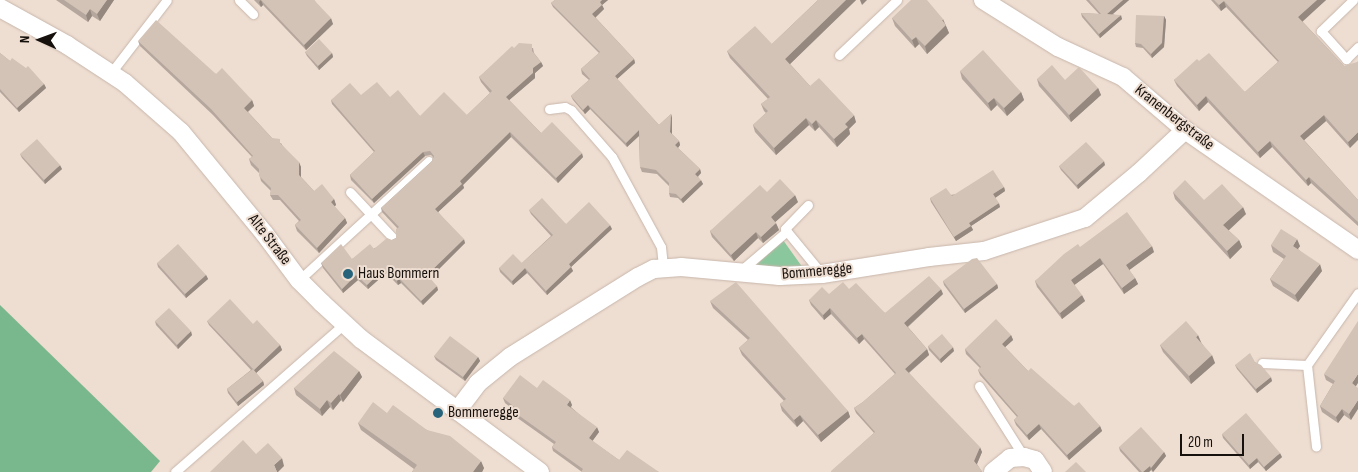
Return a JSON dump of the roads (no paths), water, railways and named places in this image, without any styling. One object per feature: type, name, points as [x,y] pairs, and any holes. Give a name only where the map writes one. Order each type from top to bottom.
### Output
[{"type":"street","name":"Kranenbergstraße","points":[[983,0],[1058,47],[1122,77],[1185,130],[1358,250]]},
{"type":"street","name":"Alte Straße","points":[[0,8],[66,45],[125,83],[181,132],[264,233],[299,280],[361,339],[540,472]]},
{"type":"street","name":"Bommeregge","points":[[457,410],[478,383],[510,357],[638,277],[663,267],[780,276],[822,274],[929,256],[984,251],[1074,223],[1096,210],[1185,130]]},
{"type":"street","points":[[993,472],[1010,458],[1024,457],[1034,460],[1041,466],[1043,472]]},
{"type":"lane","points":[[110,74],[167,0]]},
{"type":"lane","points":[[240,0],[253,14]]},
{"type":"lane","points":[[839,55],[897,0]]},
{"type":"lane","points":[[1353,0],[1321,30],[1346,59],[1358,47]]},
{"type":"lane","points":[[549,109],[565,107],[570,110],[612,157],[661,246],[663,267]]},
{"type":"lane","points":[[299,280],[429,161]]},
{"type":"lane","points":[[350,192],[393,238]]},
{"type":"lane","points":[[808,205],[785,229],[822,274]]},
{"type":"lane","points":[[738,272],[787,231]]},
{"type":"lane","points":[[1316,447],[1306,365],[1358,293]]},
{"type":"lane","points":[[175,472],[345,324]]},
{"type":"lane","points":[[1262,364],[1306,365]]},
{"type":"lane","points":[[979,386],[1024,457]]},
{"type":"place","name":"Haus Bommern","points":[[348,274]]},
{"type":"place","name":"Bommeregge","points":[[438,413]]}]
